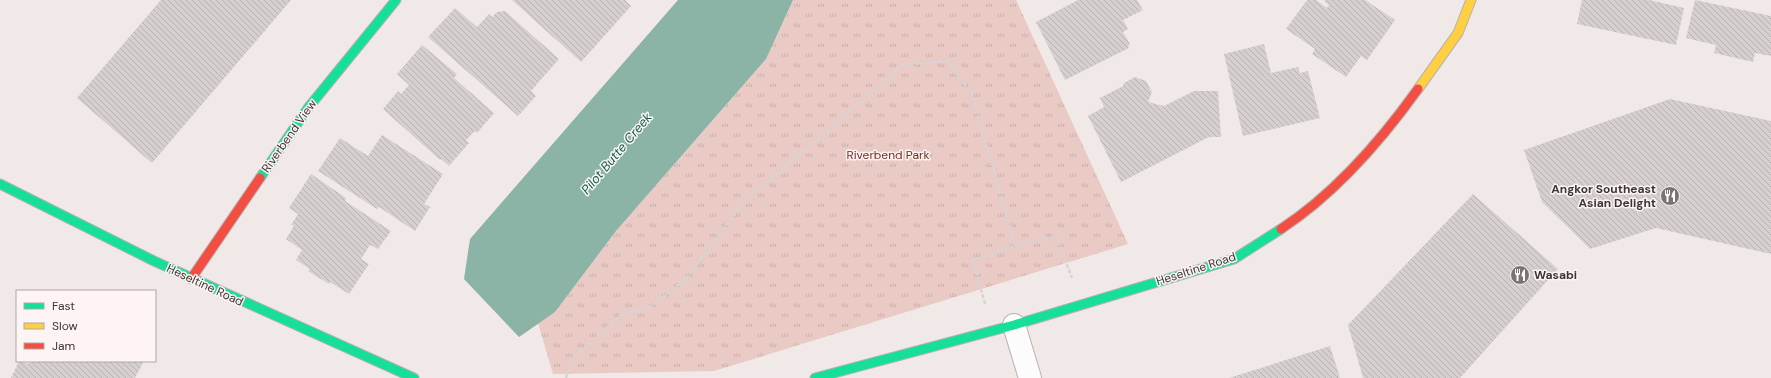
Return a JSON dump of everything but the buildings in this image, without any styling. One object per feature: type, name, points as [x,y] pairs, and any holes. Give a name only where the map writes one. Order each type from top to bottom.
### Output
[{"type":"street","name":"Riverbend View","points":[[191,279],[308,108],[396,0]]},
{"type":"street","name":"Heseltine Road","points":[[815,378],[993,331],[1234,259],[1302,215],[1362,160],[1415,93],[1458,33],[1471,0]]},
{"type":"street","name":"Heseltine Road","points":[[0,184],[49,211],[191,279],[414,378]]},
{"type":"street","points":[[1014,325],[1030,378]]},
{"type":"path","points":[[566,378],[571,360],[621,315],[652,306],[686,279],[745,200],[844,118],[902,65],[947,61],[972,94],[1014,246]]},
{"type":"path","points":[[993,331],[973,260],[1014,246],[1056,236],[1082,304]]},
{"type":"green space","name":"Riverbend Park","points":[[793,0],[1016,0],[1128,244],[714,371],[553,374],[538,323],[555,312],[616,231],[766,59]]},
{"type":"water","name":"Pilot Butte Creek","points":[[678,0],[793,0],[766,59],[616,231],[555,312],[519,337],[464,279],[470,239]]},
{"type":"traffic: fast","points":[[260,178],[308,108],[396,0]]},
{"type":"traffic: fast","points":[[0,184],[154,261],[414,378]]},
{"type":"traffic: fast","points":[[815,378],[1014,325],[1234,259],[1281,229]]},
{"type":"traffic: slow","points":[[1418,89],[1458,33],[1471,0]]},
{"type":"traffic: jam","points":[[1281,229],[1320,199],[1356,165],[1388,128],[1418,89]]},
{"type":"traffic: jam","points":[[191,279],[260,178]]},
{"type":"place","name":"Angkor Southeast Asian Delight","points":[[1670,196]]},
{"type":"place","name":"Wasabi","points":[[1520,275]]}]
